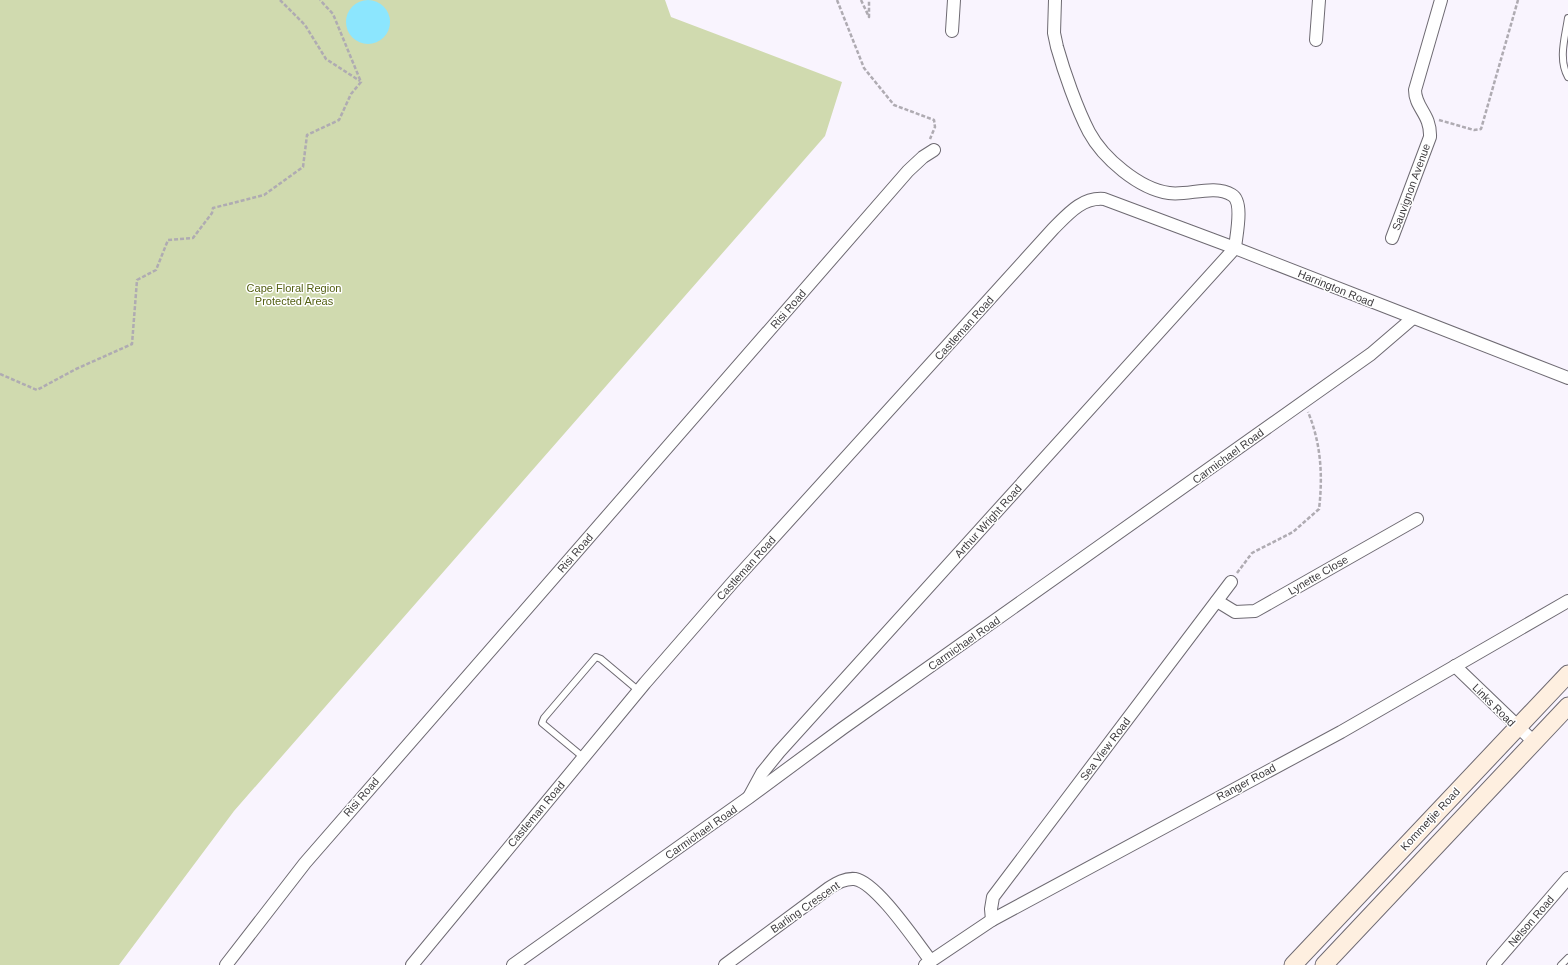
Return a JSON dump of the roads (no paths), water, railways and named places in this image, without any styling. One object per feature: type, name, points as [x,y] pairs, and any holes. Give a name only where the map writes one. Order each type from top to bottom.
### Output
[{"type":"main road","name":"Kommetjie Road","points":[[1293,965],[1568,674]]},
{"type":"main road","name":"Kommetjie Road","points":[[1324,965],[1568,706]]},
{"type":"street","points":[[952,31],[954,0]]},
{"type":"street","points":[[1055,0],[1054,27],[1056,47],[1089,133],[1128,176],[1145,186],[1171,194],[1203,191],[1232,195],[1237,200],[1239,211],[1235,248]]},
{"type":"street","points":[[1316,40],[1319,0]]},
{"type":"street","name":"Sauvignon Avenue","points":[[1392,238],[1430,137],[1430,128],[1426,116],[1416,99],[1415,90],[1441,0]]},
{"type":"street","name":"Risi Road","points":[[226,965],[305,863],[404,747],[874,210],[923,157],[934,150]]},
{"type":"street","name":"Harrington Road","points":[[1104,199],[1235,248],[1568,378]]},
{"type":"street","name":"Castleman Road","points":[[412,965],[583,757],[733,582],[1054,229],[1078,206],[1093,200],[1104,199]]},
{"type":"street","name":"Arthur Wright Road","points":[[748,798],[759,778],[779,752],[1235,248]]},
{"type":"street","name":"Carmichael Road","points":[[513,965],[748,798],[843,728],[1371,354],[1413,318]]},
{"type":"street","name":"Lynette Close","points":[[1217,601],[1235,612],[1255,611],[1417,519]]},
{"type":"street","name":"Sea View Road","points":[[992,920],[991,909],[993,897],[1231,582]]},
{"type":"street","name":"Ranger Road","points":[[928,963],[992,920],[1341,732],[1568,601]]},
{"type":"street","name":"Links Road","points":[[1456,666],[1534,742]]},
{"type":"street","name":"Nelson Road","points":[[1493,965],[1568,878]]},
{"type":"street","name":"Barling Crescent","points":[[725,965],[829,888],[841,881],[852,879],[868,886],[882,900],[928,963]]},
{"type":"lane","points":[[1568,18],[1562,56],[1563,66],[1568,77]]},
{"type":"lane","points":[[583,757],[542,723],[544,718],[596,657],[601,659],[639,691]]},
{"type":"lane","points":[[1561,965],[1568,958]]},
{"type":"water","points":[[364,0],[372,0],[377,1],[384,6],[389,13],[389,31],[384,38],[377,43],[364,44],[356,41],[349,34],[346,26],[346,18],[349,10],[356,3]]},
{"type":"park label","name":"Cape Floral Region Protected Areas","points":[[294,294]]}]
